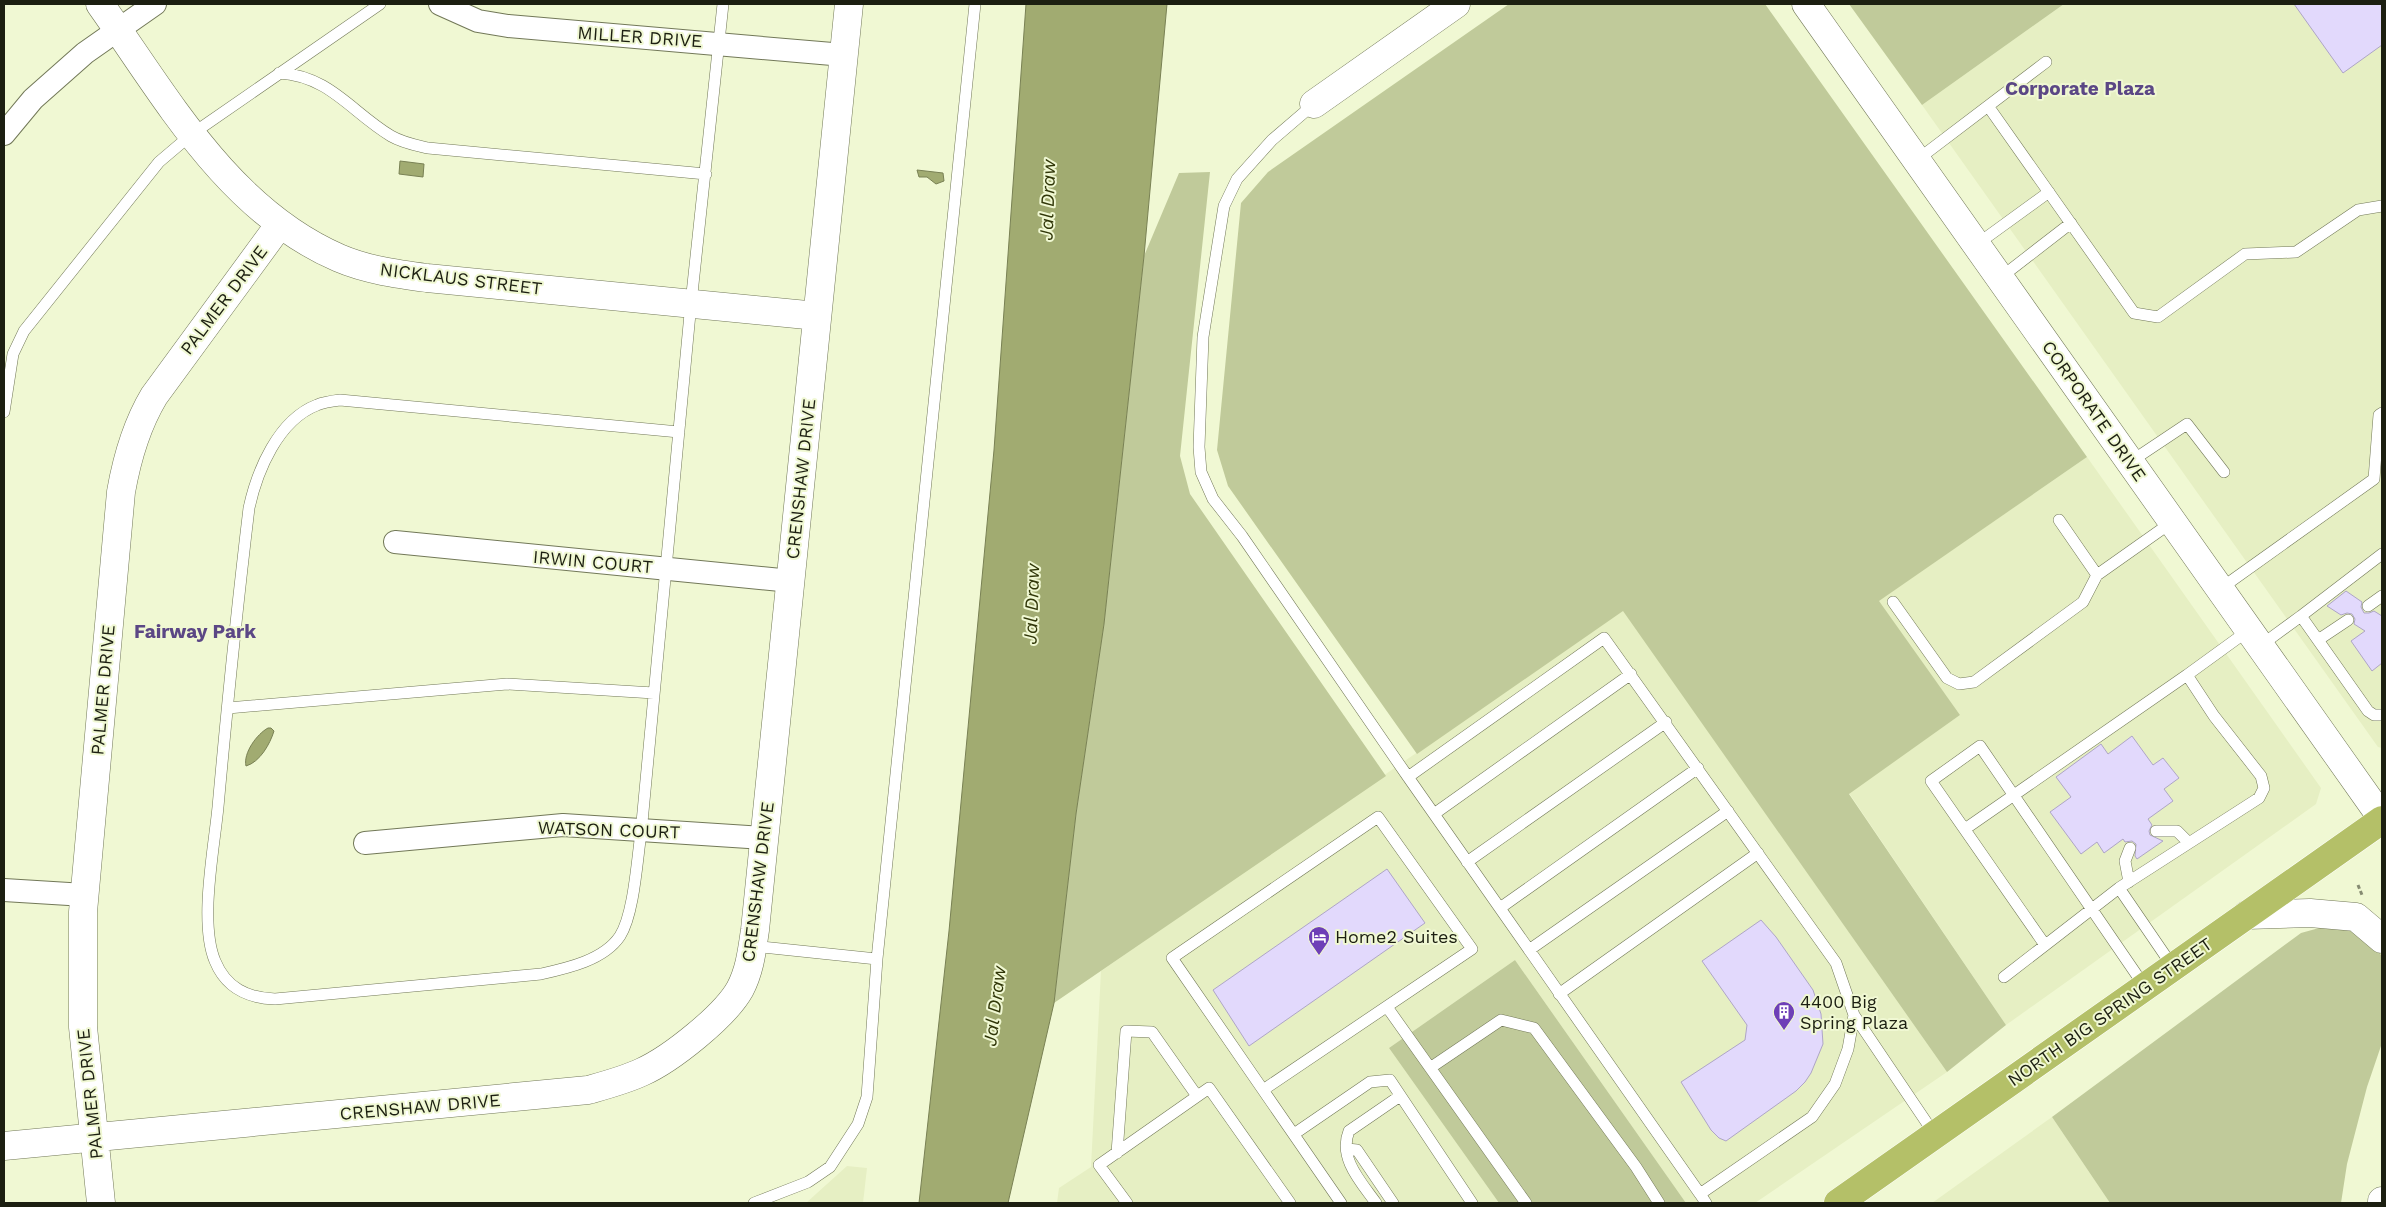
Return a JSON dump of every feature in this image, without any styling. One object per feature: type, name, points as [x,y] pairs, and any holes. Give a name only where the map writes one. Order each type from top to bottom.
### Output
[{"type":"highway","name":"NORTH BIG SPRING STREET","points":[[1839,1203],[2382,819]]},
{"type":"street","name":"NICKLAUS STREET","points":[[100,4],[192,134],[217,166],[280,224],[338,258],[377,270],[427,278],[817,316]]},
{"type":"street","points":[[4,134],[33,99],[85,53],[155,4]]},
{"type":"street","name":"MILLER DRIVE","points":[[440,4],[478,21],[508,26],[844,55]]},
{"type":"street","name":"CRENSHAW DRIVE","points":[[4,1146],[542,1096],[588,1090],[614,1083],[652,1067],[723,1012],[740,989],[749,968],[753,946],[849,4]]},
{"type":"street","points":[[1314,104],[1456,4]]},
{"type":"street","name":"CORPORATE DRIVE","points":[[1806,4],[2382,819]]},
{"type":"street","name":"PALMER DRIVE","points":[[101,1203],[83,1018],[83,912],[121,492],[131,447],[142,415],[280,224]]},
{"type":"street","name":"IRWIN COURT","points":[[395,542],[791,581]]},
{"type":"street","name":"WATSON COURT","points":[[365,843],[542,826],[764,838]]},
{"type":"street","points":[[4,890],[85,895]]},
{"type":"street","points":[[2247,915],[2310,912],[2356,917],[2382,939]]},
{"type":"lane","points":[[4,412],[13,354],[24,331],[159,162],[192,134],[380,4]]},
{"type":"lane","points":[[679,432],[355,401],[327,402],[308,409],[288,426],[273,447],[254,487],[242,560],[210,893],[209,937],[215,961],[234,988],[250,996],[275,999],[541,974],[567,968],[585,961],[610,946],[620,936],[628,919],[641,830],[665,569],[679,432],[691,303],[724,4]]},
{"type":"lane","points":[[754,1203],[808,1182],[830,1167],[858,1124],[867,1097],[877,959],[975,4]]},
{"type":"lane","points":[[1917,160],[2046,62]]},
{"type":"lane","points":[[279,74],[297,74],[310,78],[324,86],[391,136],[406,143],[428,148],[706,174]]},
{"type":"lane","points":[[1314,104],[1272,140],[1237,179],[1224,206],[1203,337],[1199,447],[1201,472],[1213,499],[1242,536],[1703,1199],[1812,1116],[1835,1084],[1848,1050],[1854,1015]]},
{"type":"lane","points":[[1988,106],[2134,313],[2158,317],[2245,254],[2296,252],[2358,210],[2382,206]]},
{"type":"lane","points":[[1976,245],[2049,192]]},
{"type":"lane","points":[[2000,278],[2071,223]]},
{"type":"lane","points":[[2220,589],[2378,476],[2379,415],[2382,413]]},
{"type":"lane","points":[[2130,462],[2187,424],[2224,472]]},
{"type":"lane","points":[[2059,520],[2097,575]]},
{"type":"lane","points":[[1893,602],[1947,678],[1959,684],[1974,682],[2084,602],[2097,575],[2172,522]]},
{"type":"lane","points":[[1965,829],[2187,675],[2255,638],[2301,616],[2382,554]]},
{"type":"lane","points":[[2368,606],[2382,596]]},
{"type":"lane","points":[[2301,616],[2368,711],[2374,715],[2382,715]]},
{"type":"lane","points":[[2318,640],[2348,620]]},
{"type":"lane","points":[[1408,777],[1604,638],[1666,722],[1836,963],[1854,1015],[1935,1135]]},
{"type":"lane","points":[[1434,814],[1631,674]]},
{"type":"lane","points":[[2004,977],[2119,888],[2259,798],[2264,788],[2261,776],[2214,716],[2187,675]]},
{"type":"lane","points":[[228,708],[507,684],[654,693]]},
{"type":"lane","points":[[1467,862],[1666,722]]},
{"type":"lane","points":[[2045,945],[1931,780],[1980,746],[2145,987]]},
{"type":"lane","points":[[1500,908],[1698,768]]},
{"type":"lane","points":[[1529,950],[1728,810]]},
{"type":"lane","points":[[1263,1090],[1472,949],[1378,817],[1172,958],[1263,1090],[1294,1134],[1341,1203]]},
{"type":"lane","points":[[2156,831],[2177,831],[2189,843]]},
{"type":"lane","points":[[2129,882],[2125,862],[2130,848]]},
{"type":"lane","points":[[1560,994],[1758,854]]},
{"type":"lane","points":[[2119,888],[2173,967]]},
{"type":"lane","points":[[753,946],[877,959]]},
{"type":"lane","points":[[1386,1007],[1526,1203]]},
{"type":"lane","points":[[1430,1068],[1501,1020],[1534,1028],[1636,1167],[1659,1203]]},
{"type":"lane","points":[[1117,1153],[1126,1031],[1152,1032],[1197,1096]]},
{"type":"lane","points":[[1294,1134],[1370,1082],[1390,1080],[1472,1203]]},
{"type":"lane","points":[[1127,1203],[1099,1164],[1209,1088],[1290,1203]]},
{"type":"lane","points":[[1376,1203],[1347,1160],[1345,1140],[1349,1131],[1400,1096]]},
{"type":"lane","points":[[1347,1148],[1357,1150],[1393,1203]]},
{"type":"shaded area","points":[[1509,4],[1765,4],[2087,457],[1879,601],[1960,715],[1849,794],[2006,1025],[1947,1072],[1623,611],[1417,754],[1228,486],[1217,450],[1241,203],[1268,172]]},
{"type":"shaded area","points":[[1849,4],[2064,4],[1922,105]]},
{"type":"shaded area","points":[[2064,4],[2382,4],[2382,748],[2378,747],[1922,105]]},
{"type":"shaded area","points":[[1210,172],[1180,456],[1190,494],[1386,776],[1054,1003],[1076,814],[1104,624],[1144,256],[1179,173]]},
{"type":"shaded area","points":[[2087,457],[2321,788],[2316,804],[2006,1025],[1849,793],[1960,715],[1878,601]]},
{"type":"shaded area","points":[[1623,610],[1947,1072],[1755,1203],[1686,1203],[1515,960],[1389,1048],[1499,1203],[1057,1203],[1059,1188],[1091,1167],[1101,971]]},
{"type":"shaded area","points":[[2330,925],[2361,933],[2372,942],[2382,957],[2382,1043],[2367,1087],[2347,1164],[2341,1203],[2110,1203],[2052,1117],[2301,933]]},
{"type":"shaded area","points":[[1515,960],[1686,1203],[1499,1203],[1389,1048]]},
{"type":"shaded area","points":[[2052,1117],[2110,1203],[1932,1203]]},
{"type":"shaded area","points":[[847,1166],[867,1168],[863,1203],[806,1203]]},
{"type":"water","name":"Jal Draw","points":[[1026,4],[1167,4],[1144,256],[1104,624],[1076,814],[1054,1003],[1008,1203],[919,1203],[949,931],[994,450]]},
{"type":"water","points":[[400,161],[424,164],[423,177],[399,174]]},
{"type":"water","points":[[917,170],[943,173],[944,181],[936,184],[927,177],[919,177]]},
{"type":"water","points":[[268,728],[274,731],[267,747],[256,761],[246,766],[247,755],[252,744]]},
{"type":"building","points":[[2294,4],[2382,4],[2382,45],[2343,73]]},
{"type":"building","points":[[2346,591],[2362,602],[2361,607],[2364,613],[2374,611],[2382,616],[2382,663],[2372,671],[2351,641],[2365,631],[2354,624],[2355,619],[2352,614],[2341,615],[2327,606]]},
{"type":"building","points":[[2132,736],[2153,765],[2163,758],[2179,778],[2164,789],[2173,801],[2148,819],[2152,825],[2149,831],[2150,835],[2163,841],[2137,859],[2135,856],[2136,844],[2132,841],[2125,842],[2123,839],[2104,853],[2097,842],[2081,854],[2050,812],[2071,797],[2056,777],[2101,744],[2108,754]]},
{"type":"building","name":"Home2 Suites","points":[[1387,869],[1425,923],[1249,1046],[1213,990]]},
{"type":"building","name":"4400 Big Spring Plaza","points":[[1761,920],[1776,937],[1813,990],[1821,1014],[1823,1044],[1811,1073],[1796,1091],[1726,1141],[1719,1138],[1711,1130],[1681,1082],[1745,1040],[1747,1025],[1702,961]]},
{"type":"place","name":"Home2 Suites","points":[[1319,956]]},
{"type":"place","name":"4400 Big Spring Plaza","points":[[1784,1031]]},
{"type":"district","name":"Corporate Plaza","points":[[2080,88]]},
{"type":"district","name":"Fairway Park","points":[[195,631]]}]
